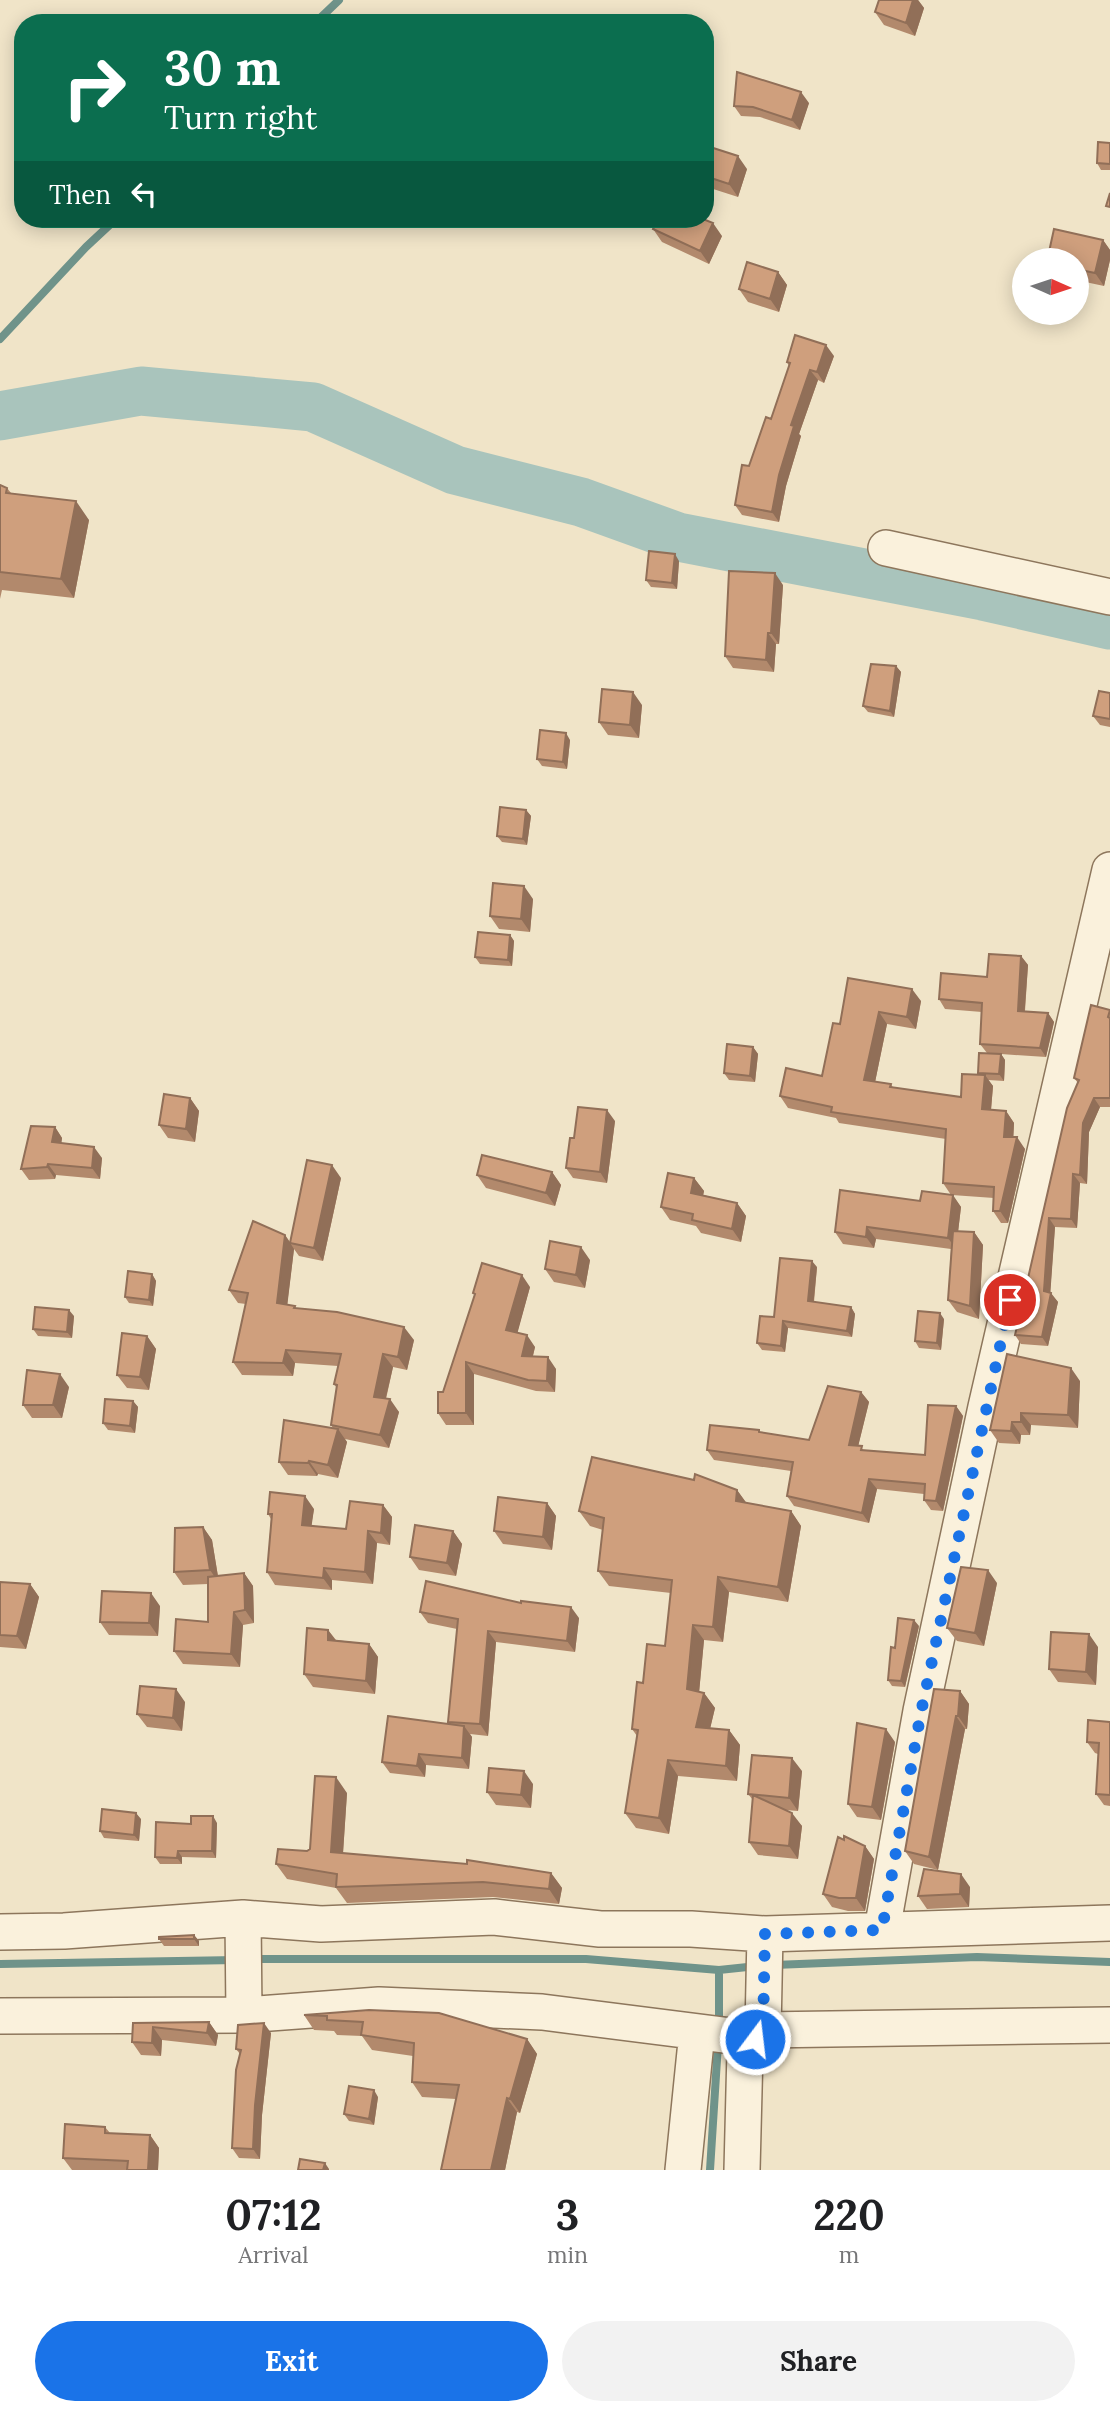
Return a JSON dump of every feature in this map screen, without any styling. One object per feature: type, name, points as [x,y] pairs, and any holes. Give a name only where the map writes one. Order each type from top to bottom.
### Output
[{"type":"street","points":[[886,548],[1110,597]]},
{"type":"street","points":[[882,1930],[921,1712],[986,1407],[1110,870]]},
{"type":"street","points":[[0,1932],[64,1931],[243,1917],[321,1924],[494,1917],[600,1929],[691,1928],[765,1934],[1110,1923]]},
{"type":"street","points":[[243,1917],[244,2015]]},
{"type":"street","points":[[742,2170],[745,2051],[759,2035],[765,1934]]},
{"type":"street","points":[[0,2016],[244,2015],[379,2006],[542,2012],[697,2032],[759,2035],[1110,2025]]},
{"type":"street","points":[[683,2170],[697,2032]]},
{"type":"building","points":[[879,0],[913,0],[906,23],[875,12]]},
{"type":"building","points":[[737,72],[801,92],[792,120],[753,107],[734,106]]},
{"type":"building","points":[[1098,142],[1110,143],[1110,164],[1097,163]]},
{"type":"building","points":[[714,148],[738,156],[729,184],[714,179]]},
{"type":"building","points":[[654,228],[711,228],[700,251]]},
{"type":"building","points":[[1054,229],[1103,240],[1095,273],[1089,272],[1089,248],[1050,248]]},
{"type":"building","points":[[747,262],[778,272],[770,299],[739,289]]},
{"type":"building","points":[[795,335],[826,345],[817,372],[810,370],[791,425],[794,426],[779,475],[772,512],[735,505],[742,465],[749,466],[766,417],[771,419],[790,363],[787,362]]},
{"type":"building","points":[[0,485],[7,488],[6,493],[76,501],[61,579],[0,572]]},
{"type":"building","points":[[649,551],[675,554],[672,583],[646,580]]},
{"type":"building","points":[[729,571],[775,573],[771,633],[768,633],[766,660],[725,656]]},
{"type":"building","points":[[871,664],[896,666],[890,711],[863,706]]},
{"type":"building","points":[[602,689],[633,692],[630,725],[599,722]]},
{"type":"building","points":[[1099,691],[1110,693],[1110,719],[1093,716]]},
{"type":"building","points":[[540,730],[566,733],[563,762],[537,759]]},
{"type":"building","points":[[500,807],[526,810],[523,839],[497,836]]},
{"type":"building","points":[[493,883],[524,886],[521,919],[490,916]]},
{"type":"building","points":[[478,932],[510,935],[508,960],[475,957]]},
{"type":"building","points":[[989,954],[1021,956],[1018,1011],[1048,1013],[1040,1048],[980,1044],[982,1003],[939,999],[941,973],[987,977]]},
{"type":"building","points":[[848,978],[912,989],[907,1017],[879,1012],[864,1080],[891,1084],[890,1087],[961,1097],[962,1074],[985,1075],[982,1109],[1006,1111],[1004,1137],[1017,1137],[1000,1211],[993,1211],[994,1187],[943,1183],[946,1129],[831,1112],[832,1107],[780,1096],[786,1068],[822,1076],[833,1023],[840,1024]]},
{"type":"building","points":[[1091,1005],[1110,1010],[1110,1098],[1094,1098],[1083,1123],[1080,1175],[1073,1174],[1071,1219],[1049,1218],[1044,1291],[1051,1293],[1042,1337],[1015,1335],[1067,1108],[1079,1080],[1074,1078]]},
{"type":"building","points":[[727,1044],[753,1047],[750,1076],[724,1073]]},
{"type":"building","points":[[979,1053],[1001,1054],[999,1074],[978,1073]]},
{"type":"building","points":[[164,1094],[190,1098],[186,1129],[159,1125]]},
{"type":"building","points":[[578,1107],[607,1110],[600,1172],[566,1168]]},
{"type":"building","points":[[31,1126],[55,1127],[52,1142],[94,1147],[92,1168],[48,1164],[47,1167],[21,1169]]},
{"type":"building","points":[[482,1155],[552,1172],[546,1193],[477,1175]]},
{"type":"building","points":[[307,1160],[332,1165],[314,1248],[290,1243]]},
{"type":"building","points":[[668,1173],[694,1178],[691,1193],[737,1203],[732,1229],[692,1220],[693,1214],[661,1207]]},
{"type":"building","points":[[840,1190],[920,1201],[922,1191],[953,1195],[948,1238],[867,1227],[866,1237],[835,1232]]},
{"type":"building","points":[[253,1221],[285,1235],[277,1303],[295,1306],[294,1308],[337,1312],[404,1327],[398,1357],[383,1354],[374,1397],[390,1399],[380,1435],[331,1425],[337,1385],[334,1384],[341,1354],[286,1350],[283,1363],[233,1362],[248,1293],[229,1290]]},
{"type":"building","points":[[953,1231],[974,1232],[970,1306],[948,1300]]},
{"type":"building","points":[[550,1241],[581,1247],[576,1275],[545,1269]]},
{"type":"building","points":[[780,1258],[812,1261],[808,1301],[851,1307],[847,1331],[783,1321],[781,1346],[757,1343],[760,1316],[774,1317]]},
{"type":"building","points":[[482,1263],[522,1275],[506,1330],[527,1335],[522,1356],[548,1357],[547,1381],[528,1380],[466,1362],[466,1413],[438,1413],[438,1392],[443,1392],[475,1294],[473,1293]]},
{"type":"building","points":[[128,1271],[152,1274],[149,1300],[125,1297]]},
{"type":"building","points":[[35,1307],[69,1310],[67,1332],[33,1329]]},
{"type":"building","points":[[918,1311],[940,1313],[937,1343],[915,1341]]},
{"type":"building","points":[[122,1333],[147,1336],[140,1377],[117,1375]]},
{"type":"building","points":[[1007,1354],[1071,1368],[1068,1415],[1021,1413],[1021,1422],[1012,1422],[1011,1431],[990,1430]]},
{"type":"building","points":[[27,1370],[60,1374],[53,1405],[23,1405]]},
{"type":"building","points":[[828,1386],[861,1392],[849,1445],[862,1446],[861,1450],[925,1455],[928,1405],[956,1406],[936,1501],[924,1500],[925,1484],[869,1479],[862,1513],[787,1496],[793,1462],[707,1450],[710,1425],[759,1430],[809,1440]]},
{"type":"building","points":[[105,1399],[133,1401],[130,1426],[103,1423]]},
{"type":"building","points":[[284,1420],[338,1429],[328,1465],[309,1461],[279,1462]]},
{"type":"building","points":[[592,1457],[694,1480],[695,1474],[737,1490],[736,1501],[791,1511],[778,1587],[718,1577],[713,1627],[693,1625],[687,1689],[704,1693],[696,1727],[729,1730],[726,1766],[668,1760],[659,1818],[625,1813],[638,1730],[632,1729],[637,1682],[643,1683],[647,1644],[665,1646],[672,1580],[598,1571],[604,1518],[579,1511]]},
{"type":"building","points":[[270,1492],[305,1496],[302,1525],[346,1529],[350,1501],[383,1505],[381,1533],[368,1531],[365,1572],[324,1568],[323,1578],[267,1572],[272,1514],[268,1514]]},
{"type":"building","points":[[498,1497],[547,1503],[543,1537],[494,1531]]},
{"type":"building","points":[[415,1525],[453,1531],[447,1563],[410,1557]]},
{"type":"building","points":[[203,1527],[210,1570],[174,1572],[175,1528]]},
{"type":"building","points":[[961,1567],[988,1570],[975,1633],[947,1628]]},
{"type":"building","points":[[244,1573],[245,1610],[234,1612],[231,1654],[174,1651],[176,1619],[208,1622],[208,1577]]},
{"type":"building","points":[[426,1581],[521,1603],[571,1607],[567,1641],[488,1631],[480,1724],[448,1722],[458,1619],[420,1612]]},
{"type":"building","points":[[0,1582],[30,1584],[17,1636],[0,1635]]},
{"type":"building","points":[[102,1591],[151,1593],[149,1623],[100,1622]]},
{"type":"building","points":[[898,1618],[914,1620],[901,1681],[888,1680],[891,1647],[895,1648]]},
{"type":"building","points":[[307,1628],[328,1630],[328,1640],[369,1644],[366,1681],[304,1674]]},
{"type":"building","points":[[1051,1632],[1089,1634],[1086,1672],[1049,1669]]},
{"type":"building","points":[[140,1686],[176,1689],[173,1718],[137,1714]]},
{"type":"building","points":[[934,1689],[960,1691],[958,1716],[929,1857],[905,1851]]},
{"type":"building","points":[[388,1716],[464,1726],[462,1758],[419,1754],[417,1766],[382,1762]]},
{"type":"building","points":[[1088,1720],[1110,1722],[1110,1795],[1096,1794],[1099,1743],[1087,1742]]},
{"type":"building","points":[[857,1723],[886,1729],[872,1807],[848,1804]]},
{"type":"building","points":[[752,1755],[792,1758],[789,1798],[748,1794]]},
{"type":"building","points":[[489,1768],[524,1771],[521,1795],[487,1792]]},
{"type":"building","points":[[315,1776],[336,1777],[331,1852],[467,1864],[467,1860],[551,1873],[549,1889],[483,1882],[336,1887],[337,1874],[276,1864],[278,1849],[310,1849]]},
{"type":"building","points":[[753,1795],[792,1813],[789,1846],[749,1842]]},
{"type":"building","points":[[102,1809],[136,1813],[134,1835],[100,1831]]},
{"type":"building","points":[[191,1816],[213,1816],[212,1851],[178,1851],[177,1858],[155,1857],[156,1822],[191,1824]]},
{"type":"building","points":[[844,1836],[865,1846],[856,1898],[823,1894],[838,1837],[844,1840]]},
{"type":"building","points":[[924,1869],[961,1874],[960,1894],[918,1896]]},
{"type":"building","points":[[194,1935],[194,1939],[159,1939],[159,1937]]},
{"type":"building","points":[[369,2010],[439,2013],[527,2039],[510,2099],[507,2098],[491,2170],[441,2170],[459,2085],[412,2082],[414,2043],[361,2035],[363,2022],[327,2020],[327,2016],[304,2015]]},
{"type":"building","points":[[209,2022],[207,2033],[153,2027],[152,2043],[132,2042],[133,2023]]},
{"type":"building","points":[[264,2023],[253,2149],[232,2148],[236,2070],[241,2050],[236,2049],[238,2025]]},
{"type":"building","points":[[349,2086],[374,2090],[369,2119],[344,2114]]},
{"type":"building","points":[[65,2124],[105,2127],[105,2133],[150,2135],[148,2170],[127,2170],[128,2161],[63,2158]]},
{"type":"building","points":[[300,2159],[325,2163],[323,2170],[298,2170]]},
{"type":"waterway","points":[[324,14],[339,0]]},
{"type":"waterway","points":[[0,339],[106,228]]},
{"type":"waterway","points":[[0,416],[141,391],[313,407],[455,470],[581,502],[678,537],[983,596],[1110,625]]},
{"type":"waterway","points":[[774,1965],[977,1957],[1110,1962]]},
{"type":"waterway","points":[[253,1959],[586,1959],[719,1970],[757,1966]]},
{"type":"waterway","points":[[0,1964],[237,1960]]},
{"type":"waterway","points":[[719,1970],[719,2021]]},
{"type":"waterway","points":[[710,2170],[718,2044]]},
{"type":"route","points":[[755,2039],[763,2030],[765,1934],[882,1930],[921,1712],[1010,1300]]}]
